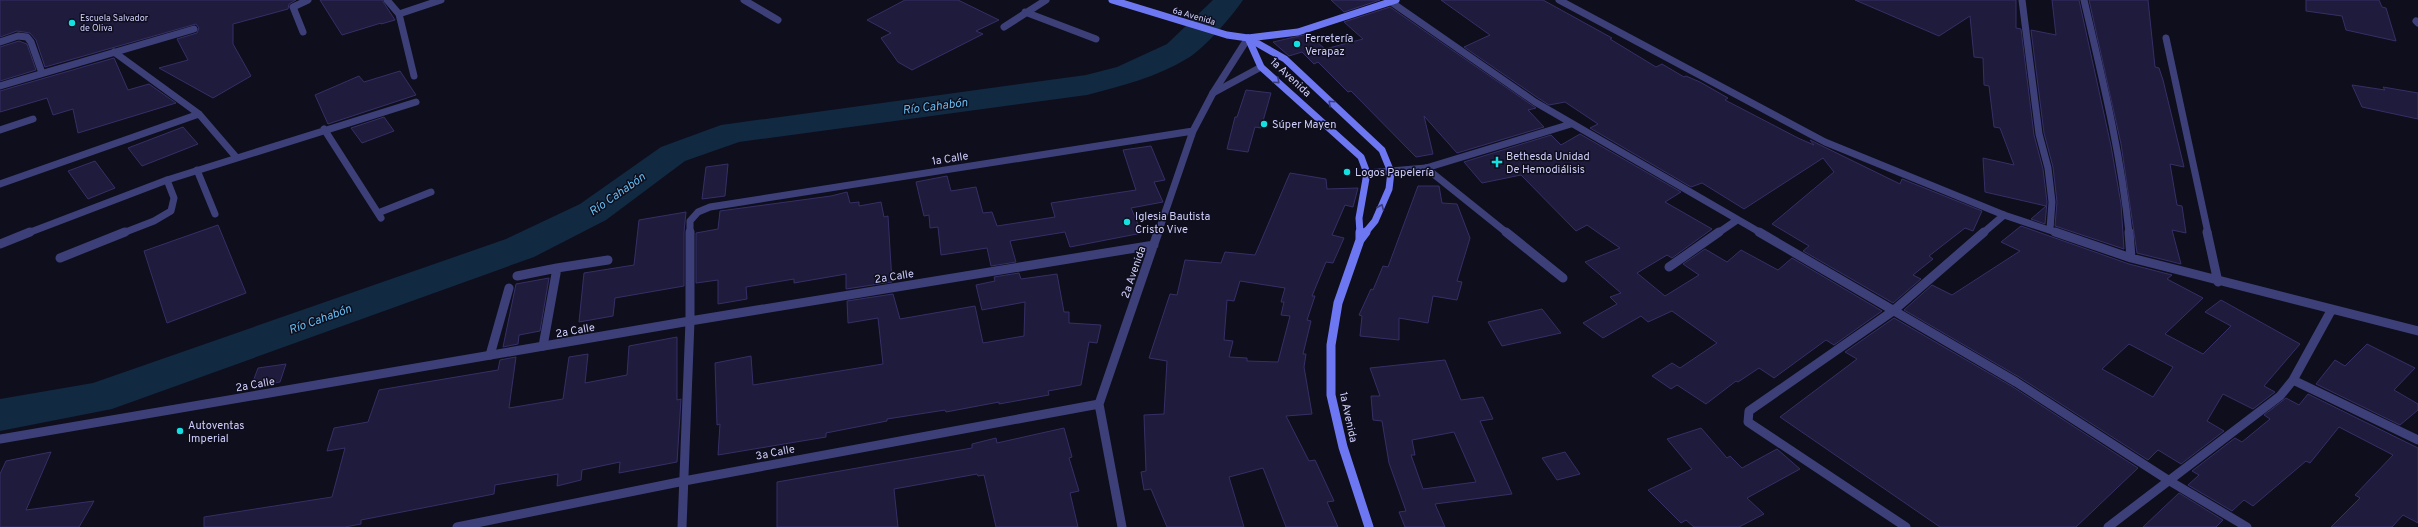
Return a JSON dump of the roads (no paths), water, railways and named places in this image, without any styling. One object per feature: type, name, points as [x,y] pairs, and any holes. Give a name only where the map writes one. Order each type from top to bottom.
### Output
[{"type":"main road","name":"6a Avenida","points":[[1112,0],[1168,19],[1227,35],[1248,38]]},
{"type":"main road","points":[[1248,38],[1298,32],[1393,1]]},
{"type":"main road","name":"1a Avenida","points":[[1248,38],[1261,67],[1361,157],[1367,173],[1359,218],[1360,240]]},
{"type":"main road","name":"1a Avenida","points":[[1248,38],[1285,59],[1296,69],[1382,150],[1391,172],[1389,189],[1375,221],[1360,240],[1338,303],[1331,345],[1331,395],[1343,447],[1369,527]]},
{"type":"street","points":[[303,32],[293,7],[308,0]]},
{"type":"street","points":[[387,0],[399,14],[414,76]]},
{"type":"street","points":[[399,14],[441,0]]},
{"type":"street","points":[[744,0],[778,20]]},
{"type":"street","points":[[1004,27],[1025,12],[1046,0]]},
{"type":"street","points":[[1559,0],[1825,142],[2004,215],[2050,229],[2131,258],[2218,282],[2418,331]]},
{"type":"street","points":[[2022,0],[2039,134],[2048,168],[2052,202],[2050,229]]},
{"type":"street","points":[[2084,0],[2110,109],[2124,183],[2131,258]]},
{"type":"street","points":[[1393,1],[1498,77],[1570,124],[2016,382],[2168,480],[2247,527]]},
{"type":"street","points":[[1025,12],[1096,39]]},
{"type":"street","points":[[0,86],[194,29]]},
{"type":"street","points":[[0,42],[18,36],[27,37],[31,42],[42,73]]},
{"type":"street","name":"2a Avenida","points":[[1098,404],[1193,131],[1213,93],[1248,38]]},
{"type":"street","points":[[2166,38],[2218,282]]},
{"type":"street","points":[[114,52],[199,114],[236,157]]},
{"type":"street","points":[[1213,93],[1261,67]]},
{"type":"street","points":[[0,244],[167,180],[236,157],[416,102]]},
{"type":"street","points":[[0,184],[199,114]]},
{"type":"street","points":[[0,130],[33,119]]},
{"type":"street","points":[[1367,173],[1426,168],[1570,124]]},
{"type":"street","points":[[324,130],[380,216],[432,192]]},
{"type":"street","name":"1a Calle","points":[[690,321],[690,221],[698,212],[710,207],[1193,131]]},
{"type":"street","points":[[1426,168],[1563,278]]},
{"type":"street","points":[[197,170],[215,214]]},
{"type":"street","points":[[60,258],[154,221],[171,212],[174,198],[171,185],[167,180]]},
{"type":"street","points":[[1906,527],[1748,422],[1750,410],[1893,311],[2004,215]]},
{"type":"street","points":[[1669,266],[1737,220]]},
{"type":"street","name":"2a Calle","points":[[0,439],[690,321],[1154,245]]},
{"type":"street","points":[[517,276],[608,260]]},
{"type":"street","points":[[543,346],[557,268]]},
{"type":"street","points":[[490,356],[509,288]]},
{"type":"street","points":[[2108,527],[2280,396],[2294,380],[2332,309]]},
{"type":"street","points":[[682,527],[690,321]]},
{"type":"street","points":[[2294,380],[2418,440]]},
{"type":"street","points":[[1098,404],[1122,527]]},
{"type":"street","name":"3a Calle","points":[[457,527],[684,481],[1098,404]]},
{"type":"waterway","name":"Río Cahabón","points":[[0,415],[97,398],[520,248],[593,212],[673,154],[733,132],[955,104],[1087,85],[1129,74],[1178,51],[1222,9],[1228,0]]},
{"type":"place","name":"Escuela Salvador de Oliva","points":[[72,23]]},
{"type":"place","name":"Ferretería Verapaz","points":[[1297,44]]},
{"type":"place","name":"Súper Mayen","points":[[1264,124]]},
{"type":"place","name":"Bethesda Unidad De Hemodiálisis","points":[[1497,162]]},
{"type":"place","name":"Logos Papelería","points":[[1347,172]]},
{"type":"place","name":"Iglesia Bautista Cristo Vive","points":[[1127,222]]},
{"type":"place","name":"Autoventas Imperial","points":[[180,431]]}]
